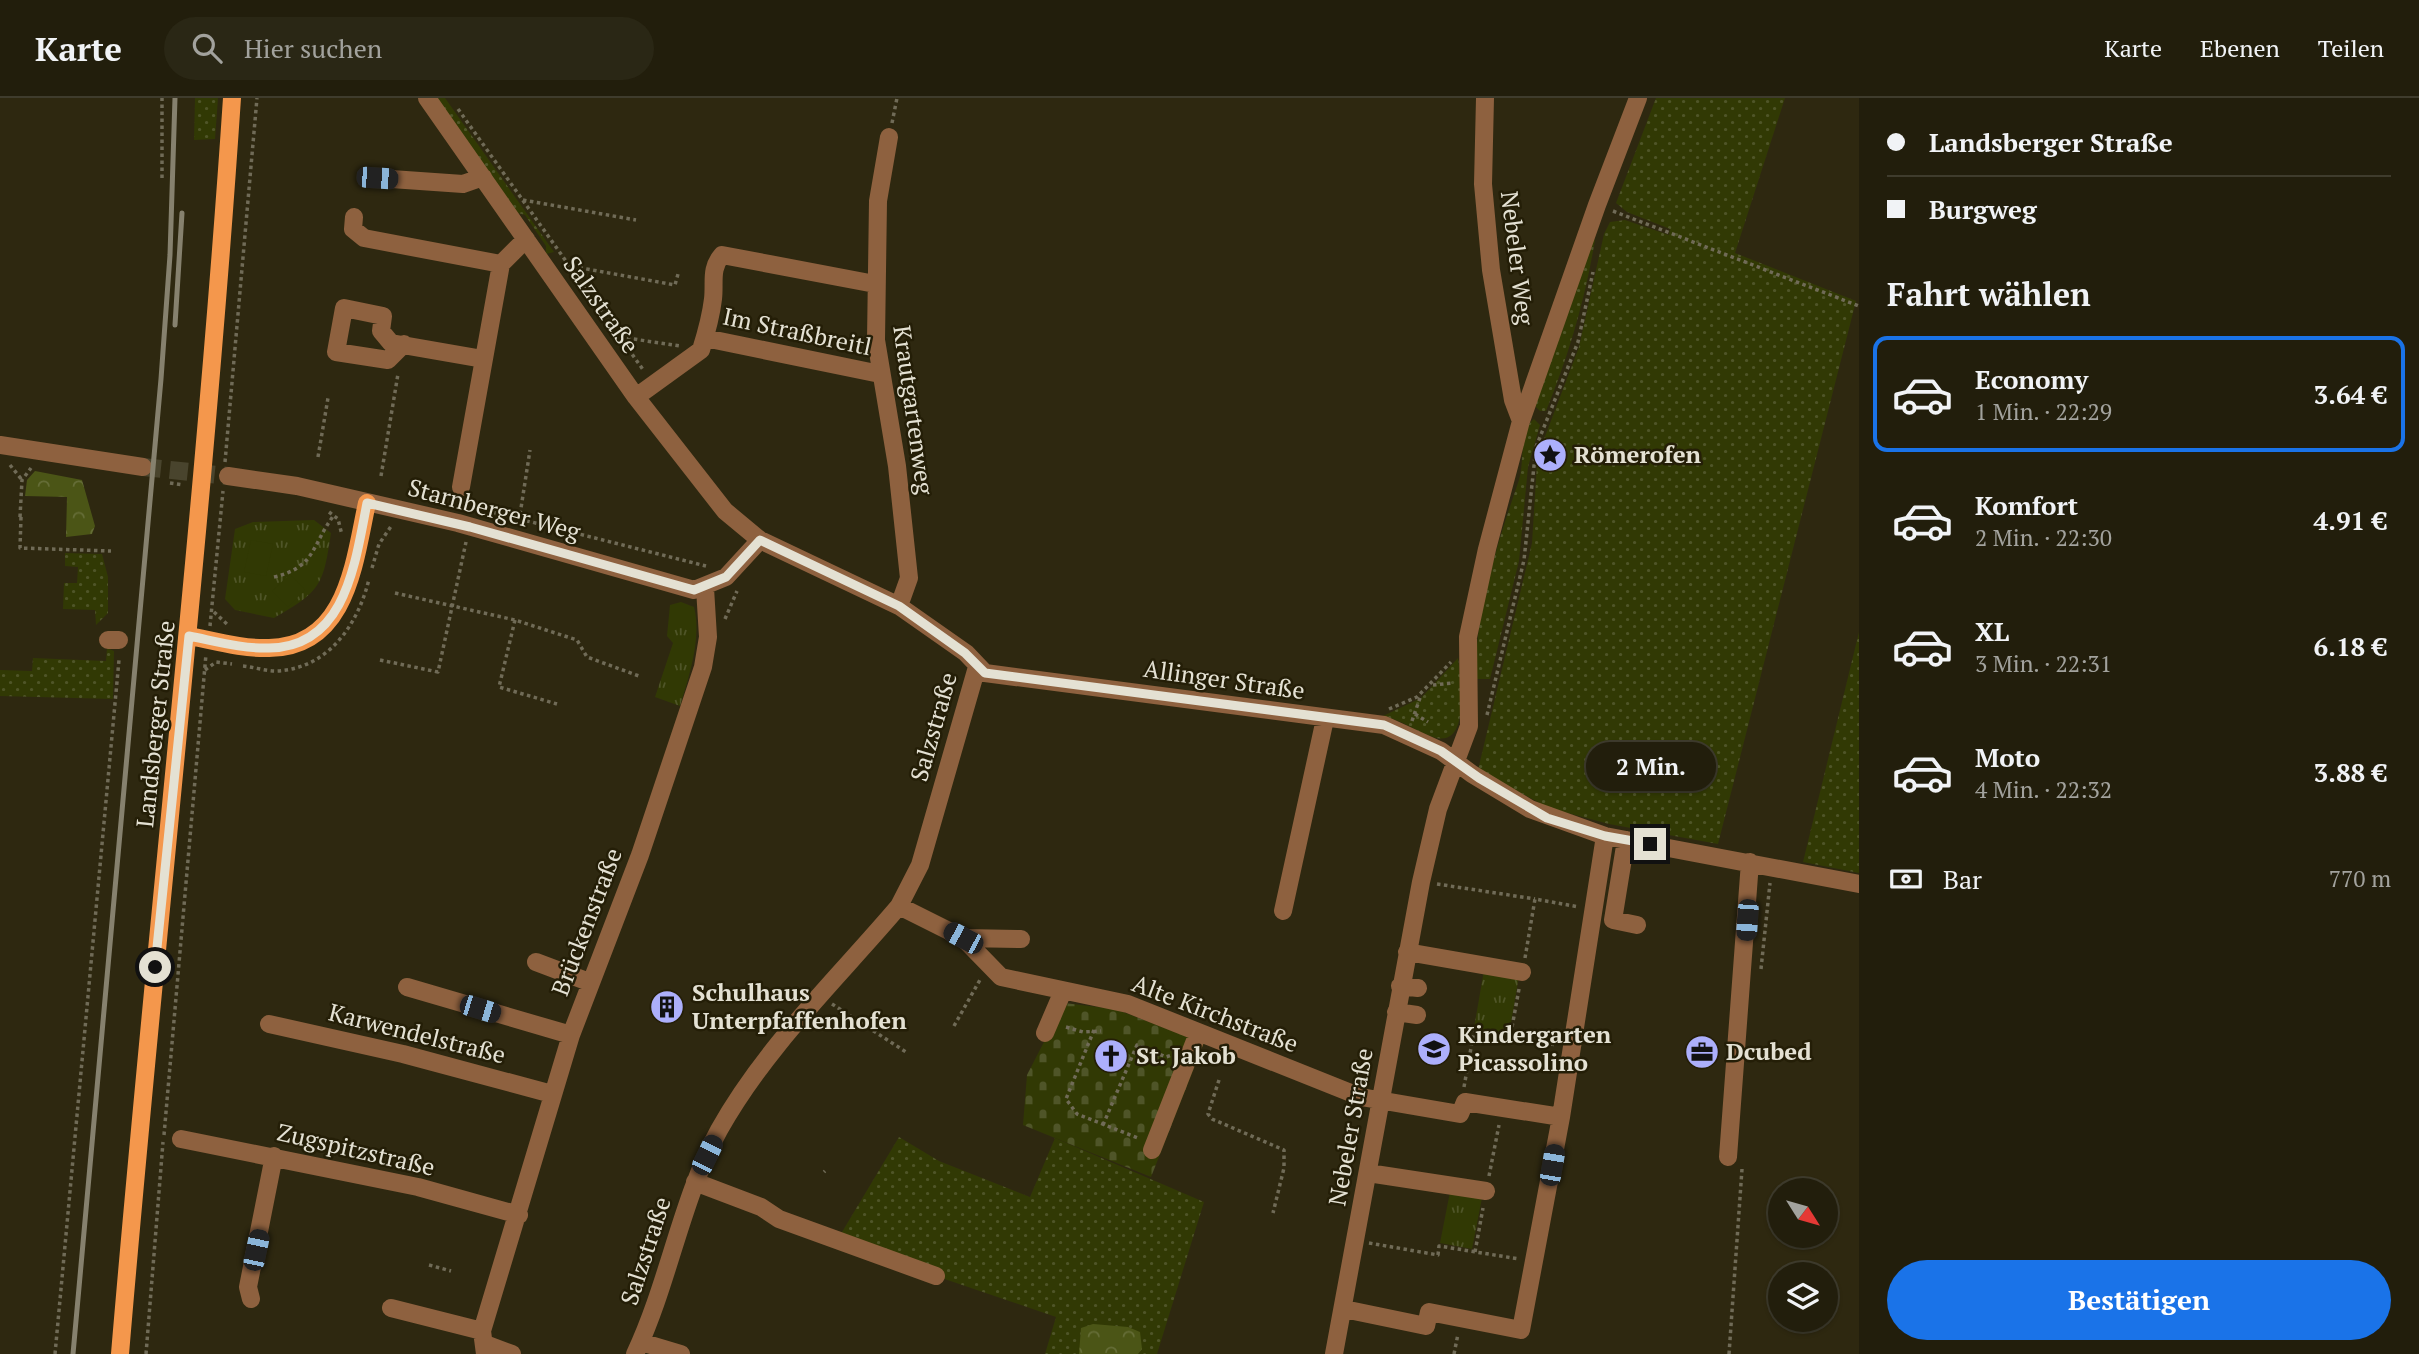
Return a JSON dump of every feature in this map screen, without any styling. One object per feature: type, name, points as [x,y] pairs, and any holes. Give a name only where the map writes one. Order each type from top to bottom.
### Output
[{"type":"main road","name":"Landsberger Straße","points":[[120,1354],[138,1132],[215,351],[232,98]]},
{"type":"main road","points":[[189,636],[268,648],[298,644],[316,635],[327,625],[342,602],[367,503]]},
{"type":"street","name":"Salzstraße","points":[[427,98],[635,397],[712,496],[760,540],[899,606],[965,653],[977,667],[920,865],[899,906],[773,1050],[719,1130],[695,1182],[638,1348]]},
{"type":"street","name":"Nebeler Weg","points":[[1485,98],[1483,184],[1492,270],[1513,400],[1521,421]]},
{"type":"street","name":"Nebeler Straße","points":[[1334,1354],[1356,1241],[1370,1204],[1368,1173],[1379,1101],[1396,1012],[1409,987],[1407,953],[1421,882],[1438,808],[1469,726],[1468,637],[1521,421],[1597,205],[1638,98]]},
{"type":"street","name":"Krautgartenweg","points":[[889,137],[878,201],[875,284],[880,374],[897,466],[909,579],[899,606]]},
{"type":"street","points":[[377,178],[463,184],[483,177]]},
{"type":"street","points":[[354,217],[353,229],[364,238],[501,264]]},
{"type":"street","points":[[461,487],[501,264],[526,239]]},
{"type":"street","name":"Im Straßbreitl","points":[[635,397],[702,350],[714,297],[712,281],[716,263],[722,255],[875,284]]},
{"type":"street","name":"Im Straßbreitl","points":[[705,338],[880,374]]},
{"type":"street","points":[[404,344],[483,359]]},
{"type":"street","points":[[0,445],[143,467]]},
{"type":"street","name":"Starnberger Weg","points":[[225,478],[297,486],[470,527],[694,590],[705,588]]},
{"type":"street","points":[[705,588],[726,577],[760,540]]},
{"type":"street","name":"Brückenstraße","points":[[484,1343],[570,1035],[640,855],[703,667],[708,637],[705,588]]},
{"type":"street","name":"Allinger Straße","points":[[977,667],[985,673],[1325,719],[1358,719],[1408,734],[1458,761],[1520,804],[1573,834],[1605,836],[1859,884]]},
{"type":"street","points":[[1283,911],[1325,719]]},
{"type":"street","points":[[1344,1310],[1426,1326],[1429,1312],[1521,1330],[1561,1117],[1605,836]]},
{"type":"street","points":[[1626,840],[1613,920],[1637,925]]},
{"type":"street","points":[[1728,1157],[1750,862]]},
{"type":"street","name":"Alte Kirchstraße","points":[[899,906],[963,938],[1002,977],[1128,1004],[1196,1041],[1361,1097],[1460,1114],[1465,1102]]},
{"type":"street","name":"Alte Kirchstraße","points":[[963,938],[1021,939]]},
{"type":"street","points":[[1407,953],[1522,972]]},
{"type":"street","points":[[536,962],[589,982]]},
{"type":"street","points":[[407,987],[570,1035]]},
{"type":"street","points":[[1050,1028],[1063,991]]},
{"type":"street","points":[[1396,1012],[1417,1015]]},
{"type":"street","name":"Karwendelstraße","points":[[269,1024],[403,1054],[552,1094]]},
{"type":"street","points":[[1153,1147],[1196,1041]]},
{"type":"street","points":[[1465,1102],[1561,1117]]},
{"type":"street","name":"Zugspitzstraße","points":[[181,1139],[418,1187],[519,1215]]},
{"type":"street","points":[[251,1299],[248,1287],[274,1156]]},
{"type":"street","points":[[1368,1173],[1486,1191]]},
{"type":"street","points":[[695,1182],[761,1207],[789,1223],[936,1276]]},
{"type":"street","points":[[391,1308],[512,1354]]},
{"type":"street","points":[[638,1348],[681,1354]]},
{"type":"path","points":[[162,98],[162,178]]},
{"type":"path","points":[[208,640],[225,478],[257,98]]},
{"type":"path","points":[[450,98],[653,385]]},
{"type":"path","points":[[889,137],[897,98]]},
{"type":"path","points":[[523,200],[526,198],[636,220]]},
{"type":"path","points":[[1631,217],[1859,306]]},
{"type":"path","points":[[1486,718],[1524,560],[1531,473],[1536,447],[1578,342],[1596,262]]},
{"type":"path","points":[[573,269],[576,267],[675,285],[678,274]]},
{"type":"path","points":[[620,337],[688,347],[695,356]]},
{"type":"path","points":[[381,476],[404,344]]},
{"type":"path","points":[[318,457],[328,398]]},
{"type":"path","points":[[519,519],[530,450]]},
{"type":"path","points":[[12,467],[22,480]]},
{"type":"path","points":[[30,470],[22,480],[20,548],[111,551]]},
{"type":"path","points":[[170,483],[183,485]]},
{"type":"path","points":[[325,509],[334,515],[342,527],[342,540]]},
{"type":"path","points":[[274,577],[293,572],[306,564],[334,515]]},
{"type":"path","points":[[380,660],[438,672],[470,527]]},
{"type":"path","points":[[696,562],[707,566],[717,564]]},
{"type":"path","points":[[395,593],[515,620],[577,640],[587,657],[639,676]]},
{"type":"path","points":[[213,610],[219,620],[234,627]]},
{"type":"path","points":[[515,620],[499,687],[557,704]]},
{"type":"path","points":[[1387,710],[1421,694],[1448,665],[1468,637]]},
{"type":"path","points":[[55,1354],[119,660]]},
{"type":"path","points":[[146,1354],[205,670]]},
{"type":"path","points":[[1408,734],[1421,694]]},
{"type":"path","points":[[1415,713],[1428,722]]},
{"type":"path","points":[[1421,882],[1535,899]]},
{"type":"path","points":[[1562,904],[1563,898]]},
{"type":"path","points":[[954,1026],[989,964]]},
{"type":"path","points":[[820,996],[906,1052]]},
{"type":"path","points":[[1050,1028],[1101,1031]]},
{"type":"path","points":[[1094,1030],[1066,1099],[1077,1114],[1153,1147]]},
{"type":"path","points":[[1465,1102],[1463,1093],[1474,1031],[1510,1038]]},
{"type":"path","points":[[1103,1125],[1137,1045],[1166,1057],[1196,1041]]},
{"type":"path","points":[[1219,1080],[1208,1114],[1212,1119],[1284,1150],[1284,1168],[1273,1213]]},
{"type":"path","points":[[1356,1241],[1437,1255],[1439,1246],[1454,1247],[1535,1262]]},
{"type":"path","points":[[429,1265],[451,1271]]},
{"type":"green space","points":[[195,98],[218,98],[215,139],[194,140]]},
{"type":"green space","points":[[437,98],[445,98],[554,252],[546,254],[546,246],[525,215],[518,213]]},
{"type":"green space","points":[[1656,98],[1785,98],[1735,253],[1856,301],[1718,844],[1609,824],[1549,808],[1478,770],[1532,543],[1537,463],[1556,466],[1561,451],[1541,447],[1579,347],[1604,234],[1610,222],[1625,220],[1669,235],[1670,229],[1627,212],[1616,203]]},
{"type":"green space","points":[[1592,239],[1595,240],[1591,262],[1575,327],[1546,411],[1540,411],[1535,406]]},
{"type":"green space","points":[[1534,419],[1540,425],[1528,467],[1519,561],[1490,679],[1475,679],[1479,628],[1489,578],[1519,480],[1526,431]]},
{"type":"green space","points":[[35,471],[82,480],[95,526],[92,534],[66,537],[67,497],[25,496],[27,480]]},
{"type":"green space","points":[[314,520],[331,533],[322,576],[311,593],[274,618],[235,610],[225,599],[235,529],[253,522]]},
{"type":"green space","points":[[251,540],[273,544],[266,576],[244,572]]},
{"type":"green space","points":[[65,553],[102,554],[108,577],[108,613],[96,625],[95,610],[63,609],[64,583],[77,583],[78,567],[65,566]]},
{"type":"green space","points":[[290,574],[305,590],[288,607],[272,591]]},
{"type":"green space","points":[[681,602],[694,607],[696,631],[693,657],[680,706],[655,697],[673,643],[667,636],[670,605]]},
{"type":"green space","points":[[1859,632],[1859,873],[1803,862]]},
{"type":"green space","points":[[107,648],[114,651],[113,699],[0,696],[0,670],[32,671],[33,658],[106,661]]},
{"type":"green space","points":[[1458,658],[1461,710],[1454,733],[1445,738],[1433,737],[1383,716],[1421,698]]},
{"type":"green space","points":[[1484,970],[1519,976],[1509,1034],[1474,1028]]},
{"type":"green space","points":[[1064,1003],[1115,1009],[1204,1043],[1151,1177],[1023,1125],[1027,1075]]},
{"type":"green space","points":[[899,1137],[939,1161],[1030,1197],[1055,1138],[1204,1202],[1157,1354],[1045,1354],[1056,1317],[836,1242]]},
{"type":"green space","points":[[1450,1192],[1482,1198],[1472,1249],[1440,1243]]},
{"type":"green space","points":[[1093,1324],[1128,1327],[1140,1332],[1142,1349],[1138,1354],[1079,1354],[1081,1328]]},
{"type":"tunnel","points":[[143,467],[228,476]]},
{"type":"railway","points":[[73,1354],[161,379],[170,255],[175,98]]},
{"type":"railway","points":[[175,325],[182,213]]},
{"type":"place","name":"Römerofen","points":[[1550,455]]},
{"type":"place","name":"Schulhaus Unterpfaffenhofen","points":[[667,1007]]},
{"type":"place","name":"Kindergarten Picassolino","points":[[1434,1049]]},
{"type":"place","name":"Dcubed","points":[[1702,1052]]},
{"type":"place","name":"St. Jakob","points":[[1111,1056]]},
{"type":"route","points":[[155,967],[189,636],[268,648],[298,644],[316,635],[336,614],[342,602],[367,503],[470,527],[694,590],[705,588],[726,577],[760,540],[899,606],[945,637],[985,673],[1325,719],[1358,719],[1384,725],[1441,751],[1511,799],[1547,818],[1605,836],[1650,844]]}]
